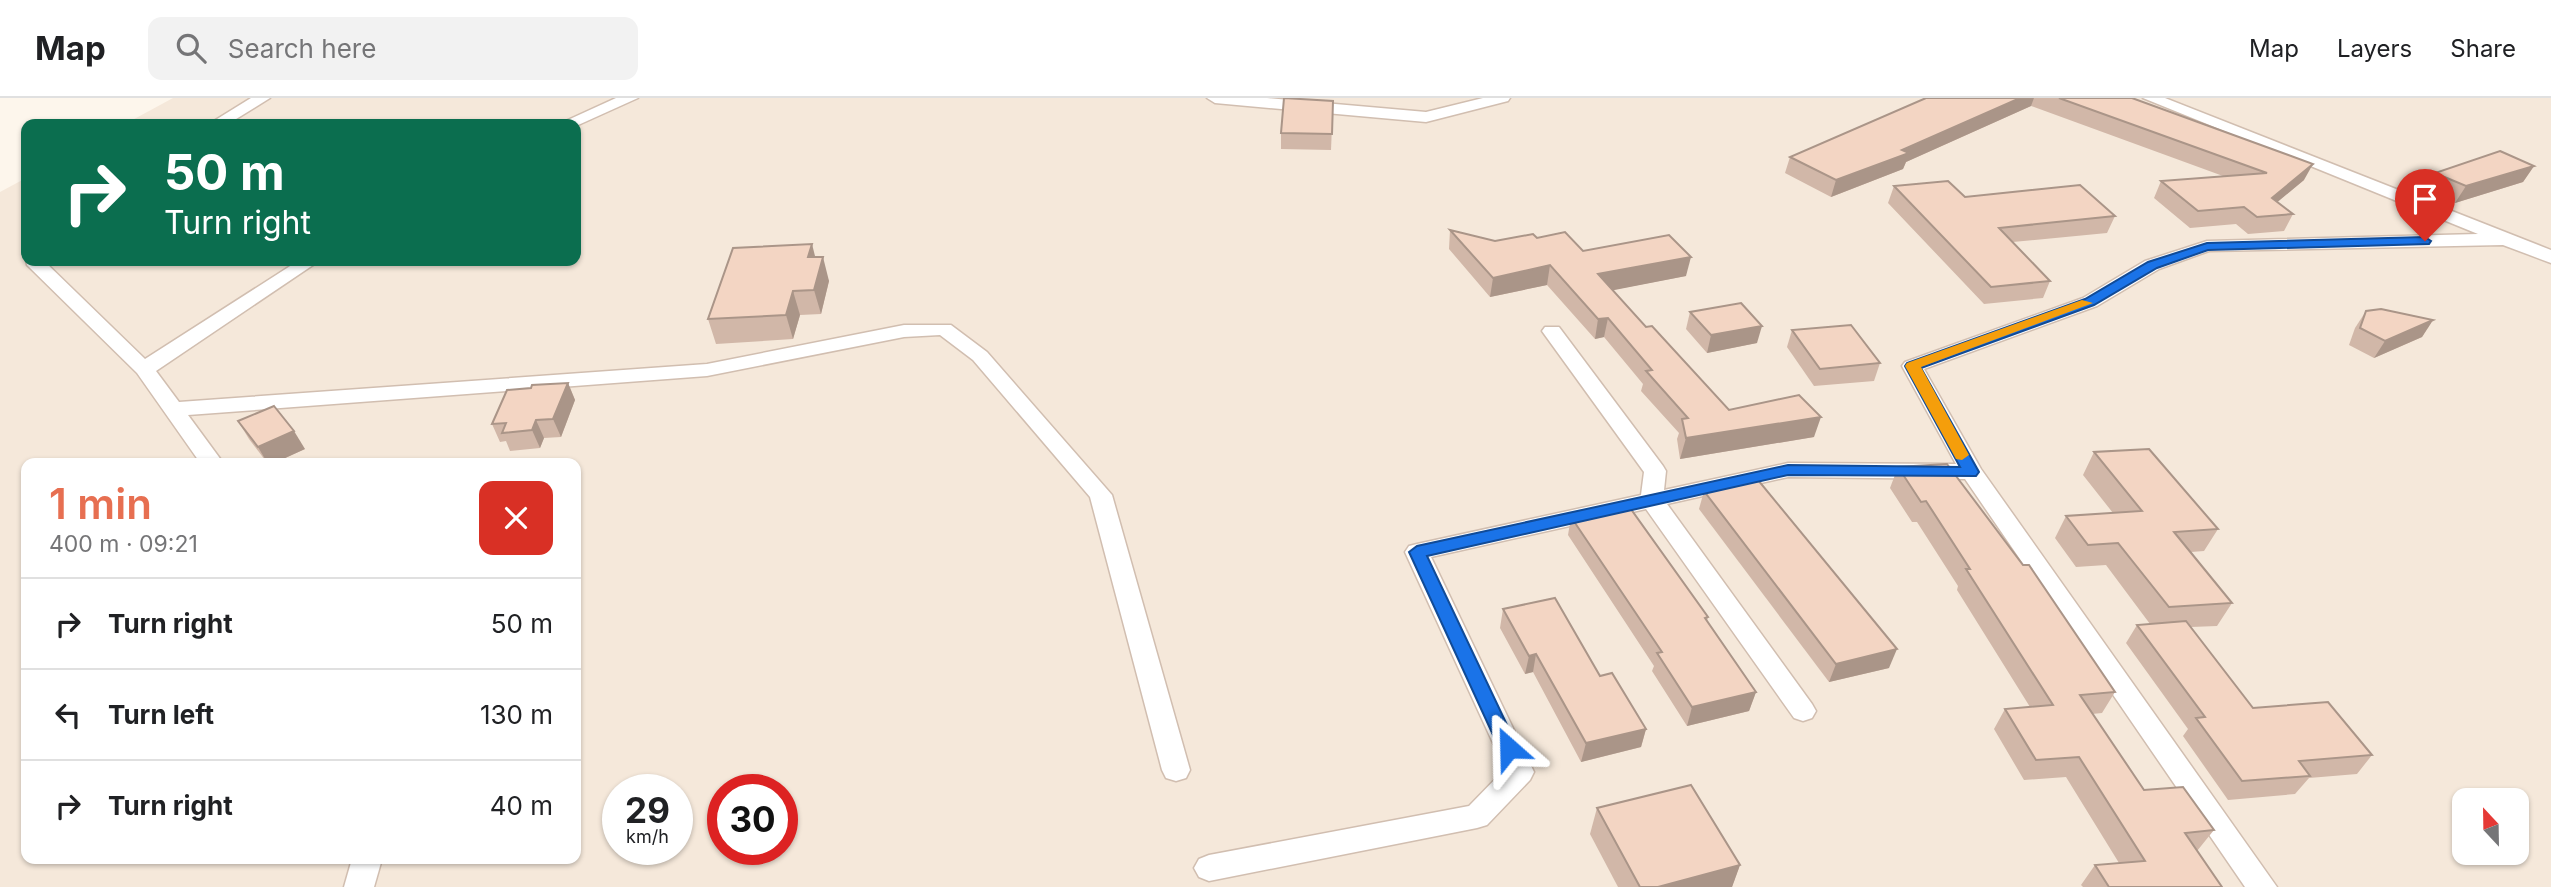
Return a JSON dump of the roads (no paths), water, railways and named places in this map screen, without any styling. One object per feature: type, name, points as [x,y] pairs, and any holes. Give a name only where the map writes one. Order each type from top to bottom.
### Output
[{"type":"street","points":[[226,119],[262,98]]},
{"type":"street","points":[[579,119],[630,98]]},
{"type":"street","points":[[1215,98],[1426,117],[1502,98]]},
{"type":"street","points":[[2151,98],[2551,257]]},
{"type":"street","points":[[2262,887],[1971,472],[1912,366],[1961,351],[2090,302],[2152,265],[2207,246],[2507,239]]},
{"type":"street","points":[[39,266],[144,369],[209,458]]},
{"type":"street","points":[[144,369],[302,266]]},
{"type":"street","points":[[173,409],[707,370],[905,331],[944,329],[980,356],[1101,495],[1176,771]]},
{"type":"street","points":[[1552,331],[1655,471],[1652,500],[1803,710]]},
{"type":"street","points":[[1209,869],[1477,816],[1520,772],[1417,552],[1788,470],[1971,472]]},
{"type":"street","points":[[359,887],[366,864]]}]
